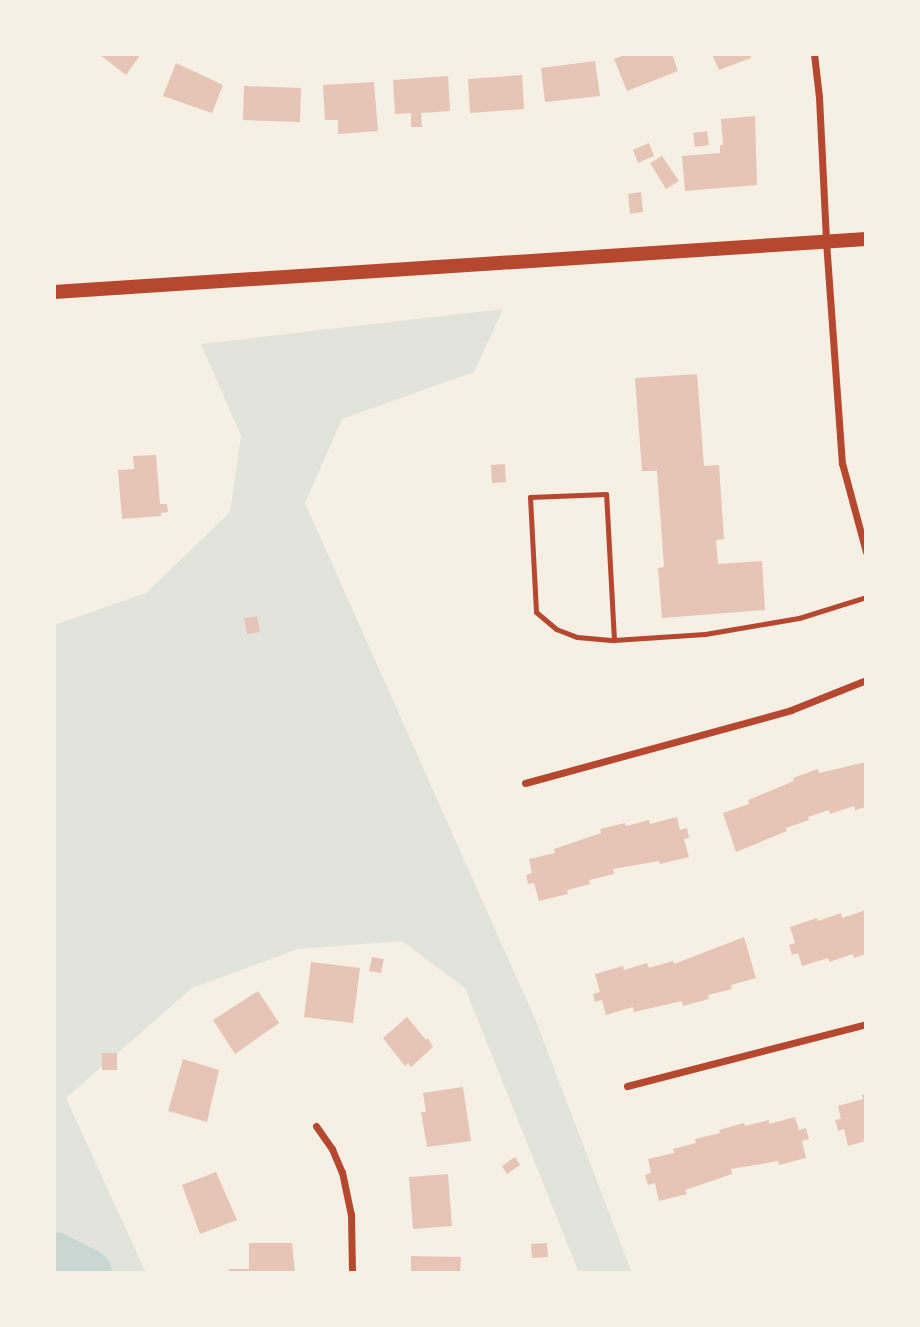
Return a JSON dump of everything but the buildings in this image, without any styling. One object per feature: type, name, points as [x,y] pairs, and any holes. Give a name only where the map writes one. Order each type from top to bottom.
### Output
[{"type":"main road","points":[[54,292],[866,239]]},
{"type":"main road","points":[[54,284],[89,290]]},
{"type":"street","points":[[814,54],[823,153],[826,241],[842,463],[866,552]]},
{"type":"street","points":[[525,783],[791,710],[866,680]]},
{"type":"street","points":[[627,1086],[866,1024]]},
{"type":"street","points":[[316,1126],[332,1149],[341,1172],[351,1215],[352,1273]]},
{"type":"lane","points":[[614,640],[606,494],[530,498],[536,612],[556,629],[577,637],[614,640],[705,634],[799,618],[866,597]]},
{"type":"shaded area","points":[[503,309],[474,372],[342,419],[305,503],[536,1021],[632,1273],[579,1273],[465,988],[402,941],[298,949],[192,988],[66,1098],[146,1273],[54,1273],[54,625],[146,593],[230,512],[241,436],[201,344]]},
{"type":"waterway","points":[[54,1256],[87,1273]]}]
